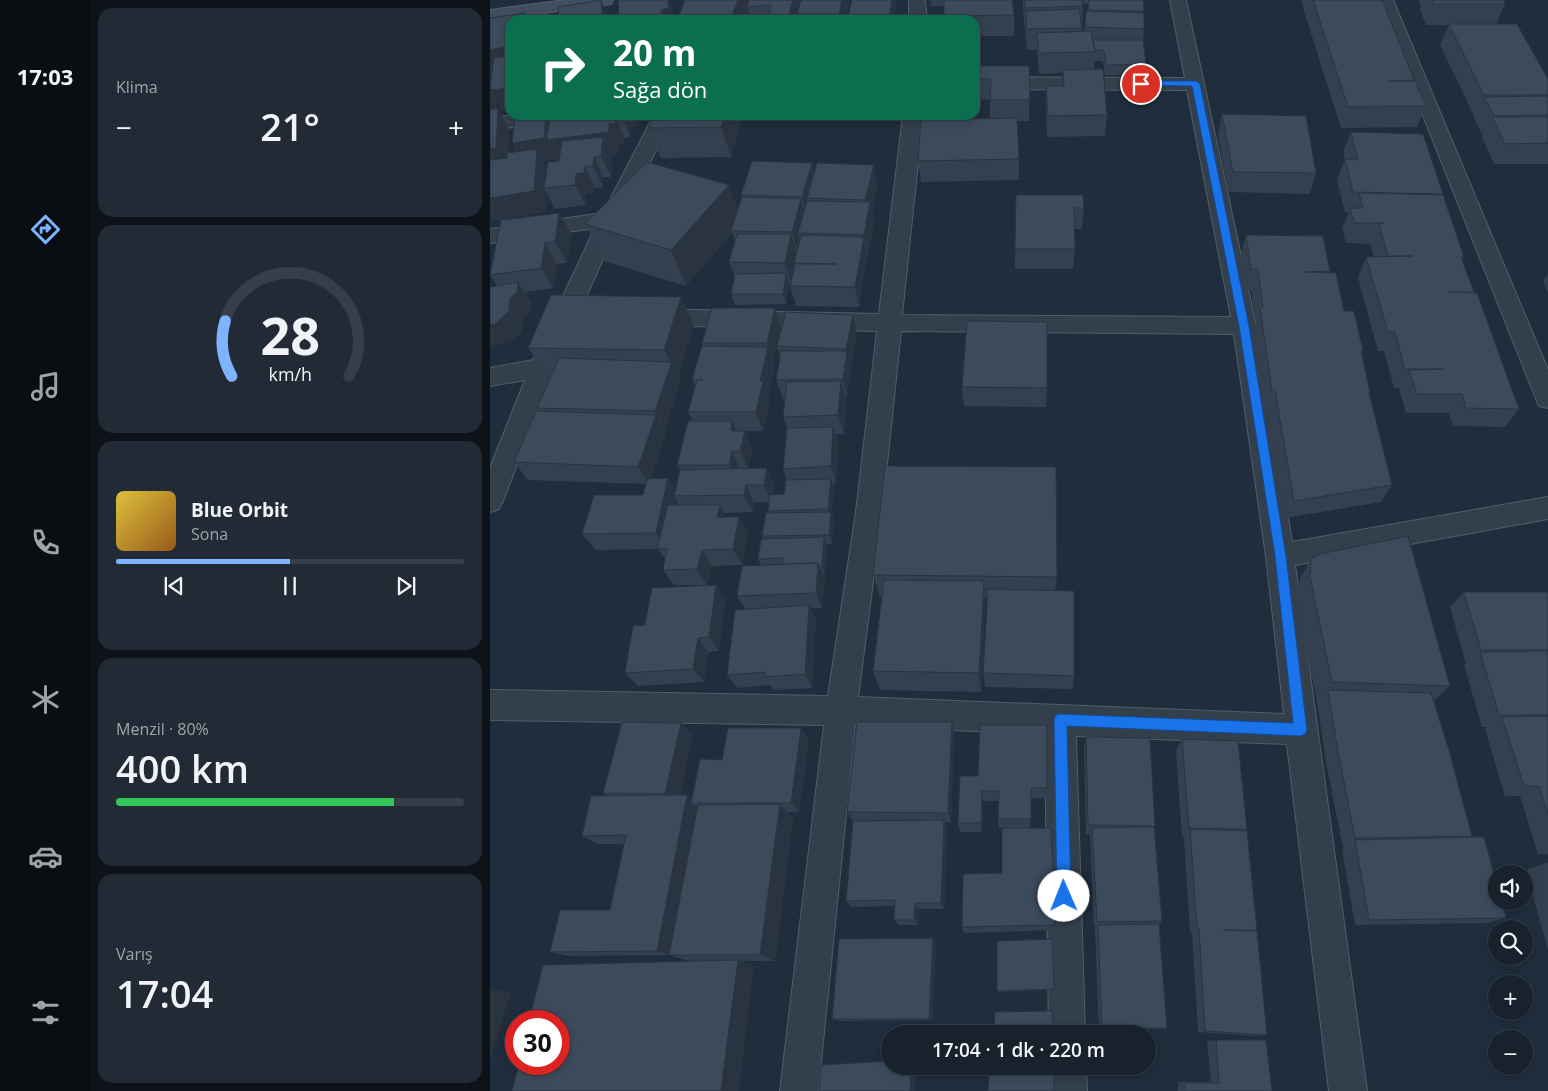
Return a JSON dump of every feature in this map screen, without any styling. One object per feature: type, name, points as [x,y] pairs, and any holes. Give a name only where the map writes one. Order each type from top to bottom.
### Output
[{"type":"main road","points":[[490,15],[605,0]]},
{"type":"street","points":[[917,0],[918,15]]},
{"type":"street","points":[[1178,0],[1244,326],[1280,556],[1348,1091]]},
{"type":"street","points":[[1385,0],[1548,399]]},
{"type":"street","points":[[980,83],[1196,84]]},
{"type":"street","points":[[490,124],[520,120]]},
{"type":"street","points":[[490,501],[542,368],[576,315],[610,219],[661,120]]},
{"type":"street","points":[[799,1091],[841,711],[869,512],[912,120]]},
{"type":"street","points":[[490,236],[610,219]]},
{"type":"street","points":[[635,316],[890,323],[1244,326]]},
{"type":"street","points":[[490,377],[542,368]]},
{"type":"street","points":[[1280,556],[1548,508]]},
{"type":"street","points":[[490,705],[841,711],[1301,730]]},
{"type":"street","points":[[1060,720],[1067,1025]]},
{"type":"street","points":[[1067,1075],[1068,1091]]},
{"type":"building","points":[[601,0],[602,15],[559,15],[558,7]]},
{"type":"building","points":[[618,0],[668,0],[669,8],[661,10],[662,15],[619,15]]},
{"type":"building","points":[[685,0],[738,0],[732,15],[679,15]]},
{"type":"building","points":[[749,0],[793,0],[789,14],[797,14],[769,15],[771,5],[747,7]]},
{"type":"building","points":[[801,0],[842,0],[839,14],[797,14]]},
{"type":"building","points":[[852,0],[892,0],[890,15],[848,15]]},
{"type":"building","points":[[944,0],[1012,0],[1014,15],[980,15],[944,15]]},
{"type":"building","points":[[1024,0],[1082,0],[1083,6],[1025,8]]},
{"type":"building","points":[[1089,0],[1143,0],[1144,11],[1089,10]]},
{"type":"building","points":[[1313,0],[1382,0],[1414,80],[1389,81],[1415,81],[1426,106],[1348,107]]},
{"type":"building","points":[[1432,0],[1504,0],[1505,4],[1434,4]]},
{"type":"building","points":[[1079,9],[1082,28],[1027,29],[1026,11]]},
{"type":"building","points":[[1086,11],[1144,13],[1144,29],[1085,27]]},
{"type":"building","points":[[505,16],[505,47],[490,50],[490,18]]},
{"type":"building","points":[[1449,24],[1517,24],[1548,79],[1548,95],[1484,95]]},
{"type":"building","points":[[1091,31],[1095,52],[1039,53],[1037,33]]},
{"type":"building","points":[[1093,40],[1143,40],[1146,64],[1106,65],[1104,50],[1095,50]]},
{"type":"building","points":[[505,57],[505,88],[490,90],[494,58]]},
{"type":"building","points":[[980,66],[1029,66],[1030,100],[990,100],[991,79],[980,78]]},
{"type":"building","points":[[1103,69],[1107,115],[1048,116],[1046,86],[1064,86],[1063,70]]},
{"type":"building","points":[[1548,96],[1548,115],[1494,116],[1484,97]]},
{"type":"building","points":[[498,108],[496,148],[490,149],[490,110]]},
{"type":"building","points":[[1222,114],[1306,116],[1316,173],[1233,172]]},
{"type":"building","points":[[1492,117],[1548,117],[1548,143],[1505,144]]},
{"type":"building","points":[[1017,118],[1019,159],[918,161],[921,120]]},
{"type":"building","points":[[514,120],[546,120],[544,138],[512,143]]},
{"type":"building","points":[[550,120],[616,120],[616,123],[609,124],[609,132],[547,140]]},
{"type":"building","points":[[651,120],[723,120],[721,127],[649,128]]},
{"type":"building","points":[[1351,132],[1423,134],[1443,194],[1353,192],[1345,159],[1358,160]]},
{"type":"building","points":[[603,137],[601,156],[594,157],[593,166],[585,167],[584,173],[576,174],[575,185],[544,188],[548,162],[559,161],[562,141]]},
{"type":"building","points":[[537,149],[534,191],[490,198],[490,160],[507,158],[507,153]]},
{"type":"building","points":[[752,161],[812,163],[802,197],[741,195]]},
{"type":"building","points":[[647,162],[729,185],[671,250],[585,224]]},
{"type":"building","points":[[817,163],[874,165],[865,200],[807,198]]},
{"type":"building","points":[[1359,193],[1443,195],[1464,257],[1461,257],[1474,292],[1449,292],[1477,293],[1519,409],[1466,408],[1462,394],[1417,394],[1409,370],[1444,369],[1405,369],[1395,332],[1388,332],[1366,257],[1413,256],[1388,256],[1379,224],[1384,223],[1354,223],[1350,208],[1363,208]]},
{"type":"building","points":[[1016,195],[1083,195],[1084,208],[1074,208],[1075,249],[1015,249]]},
{"type":"building","points":[[742,197],[801,199],[792,232],[731,231]]},
{"type":"building","points":[[807,201],[870,202],[864,235],[798,233]]},
{"type":"building","points":[[559,213],[555,242],[545,243],[541,268],[490,275],[501,220]]},
{"type":"building","points":[[737,234],[791,234],[785,263],[729,262]]},
{"type":"building","points":[[801,235],[864,237],[855,287],[790,286],[795,264],[837,264],[794,263]]},
{"type":"building","points":[[1246,235],[1323,236],[1330,271],[1305,272],[1336,273],[1344,311],[1354,311],[1363,351],[1361,351],[1369,392],[1392,485],[1294,501],[1275,390],[1272,390],[1260,308],[1263,308],[1258,270],[1251,269]]},
{"type":"building","points":[[786,273],[783,294],[731,294],[735,274]]},
{"type":"building","points":[[518,282],[517,293],[510,298],[509,311],[495,324],[490,325],[490,287]]},
{"type":"building","points":[[551,295],[681,297],[664,350],[528,348]]},
{"type":"building","points":[[712,308],[775,308],[767,343],[702,343]]},
{"type":"building","points":[[786,312],[853,315],[846,349],[777,346]]},
{"type":"building","points":[[967,321],[1047,322],[1047,388],[962,387]]},
{"type":"building","points":[[702,346],[768,347],[760,381],[763,381],[756,412],[688,412],[697,380],[703,380],[692,379]]},
{"type":"building","points":[[781,351],[847,351],[843,379],[776,380]]},
{"type":"building","points":[[559,358],[672,362],[655,411],[537,408]]},
{"type":"building","points":[[841,381],[838,415],[783,417],[787,382]]},
{"type":"building","points":[[536,411],[656,415],[638,467],[514,462]]},
{"type":"building","points":[[688,421],[732,421],[731,431],[745,431],[740,451],[732,451],[729,465],[677,465]]},
{"type":"building","points":[[833,427],[831,466],[783,469],[787,428]]},
{"type":"building","points":[[885,466],[1056,467],[1057,577],[873,575]]},
{"type":"building","points":[[767,468],[764,485],[746,485],[744,495],[674,496],[680,470]]},
{"type":"building","points":[[668,478],[656,533],[582,534],[594,495],[643,495],[647,479]]},
{"type":"building","points":[[831,479],[828,509],[768,511],[770,495],[784,494],[786,480]]},
{"type":"building","points":[[668,505],[720,505],[717,517],[739,517],[733,549],[702,550],[697,569],[663,570],[667,549],[657,549]]},
{"type":"building","points":[[831,512],[829,535],[762,536],[766,513]]},
{"type":"building","points":[[1408,536],[1450,686],[1332,682],[1310,577],[1311,559],[1320,554]]},
{"type":"building","points":[[824,537],[822,566],[818,563],[783,564],[783,558],[758,559],[761,539]]},
{"type":"building","points":[[818,563],[816,593],[737,596],[742,566]]},
{"type":"building","points":[[884,580],[984,581],[979,673],[873,671]]},
{"type":"building","points":[[716,585],[709,637],[698,638],[693,669],[625,673],[633,626],[645,625],[652,588]]},
{"type":"building","points":[[988,589],[1074,591],[1074,676],[983,673]]},
{"type":"building","points":[[1464,592],[1548,592],[1548,650],[1481,650]]},
{"type":"building","points":[[809,605],[805,674],[764,677],[765,672],[727,675],[735,610]]},
{"type":"building","points":[[1548,651],[1548,715],[1499,715],[1480,652]]},
{"type":"building","points":[[1328,690],[1431,693],[1449,750],[1472,836],[1355,838]]},
{"type":"building","points":[[1548,716],[1548,814],[1539,786],[1524,786],[1502,717]]},
{"type":"building","points":[[622,722],[681,723],[665,794],[603,793]]},
{"type":"building","points":[[857,722],[952,722],[948,813],[847,812]]},
{"type":"building","points":[[980,725],[1047,725],[1047,788],[1031,788],[1031,819],[998,819],[999,791],[982,791],[981,823],[958,823],[960,776],[978,776]]},
{"type":"building","points":[[728,728],[801,728],[791,803],[691,803],[700,759],[722,760]]},
{"type":"building","points":[[1086,737],[1150,738],[1155,826],[1088,825]]},
{"type":"building","points":[[1182,739],[1238,741],[1247,829],[1189,828]]},
{"type":"building","points":[[687,795],[657,951],[550,952],[560,910],[610,910],[626,835],[582,836],[591,796]]},
{"type":"building","points":[[780,804],[760,955],[669,955],[698,805]]},
{"type":"building","points":[[944,820],[941,903],[915,903],[914,920],[894,920],[895,900],[846,901],[853,821]]},
{"type":"building","points":[[1154,827],[1162,921],[1097,922],[1092,828]]},
{"type":"building","points":[[1002,828],[1051,828],[1055,925],[962,927],[963,874],[1002,873]]},
{"type":"building","points":[[1190,829],[1247,831],[1257,930],[1223,930],[1257,931],[1267,1035],[1205,1031],[1199,928],[1197,928]]},
{"type":"building","points":[[1484,837],[1491,865],[1488,865],[1488,910],[1504,910],[1506,918],[1369,920],[1355,840]]},
{"type":"building","points":[[1159,924],[1167,1028],[1156,1028],[1156,1025],[1102,1025],[1098,925]]},
{"type":"building","points":[[933,938],[929,1019],[832,1019],[839,939]]},
{"type":"building","points":[[1052,939],[1054,989],[997,991],[997,941]]},
{"type":"building","points":[[738,960],[721,1091],[512,1091],[516,1075],[570,1075],[570,1010],[532,1010],[543,965]]},
{"type":"building","points":[[1052,1011],[1053,1025],[994,1025],[995,1012]]},
{"type":"building","points":[[1216,1040],[1266,1040],[1272,1091],[1185,1091],[1185,1083],[1219,1083]]},
{"type":"building","points":[[881,1062],[881,1075],[911,1075],[910,1091],[819,1091],[821,1065]]},
{"type":"building","points":[[989,1075],[1054,1075],[1054,1091],[988,1091]]},
{"type":"route","points":[[1064,896],[1060,720],[1301,730],[1280,556],[1244,326],[1196,84],[1141,84]]}]
